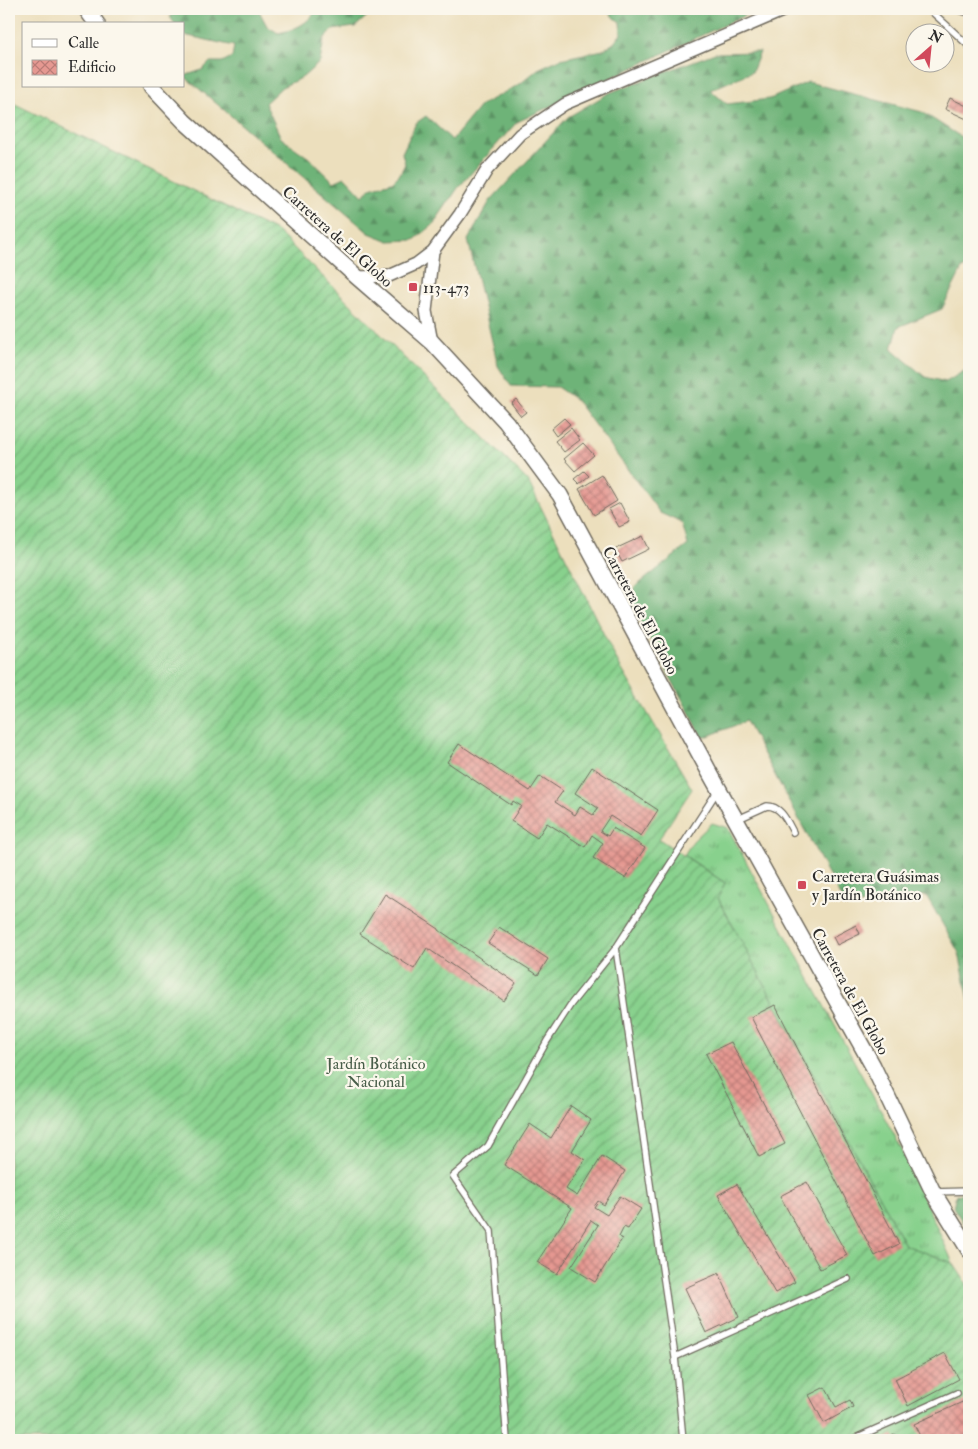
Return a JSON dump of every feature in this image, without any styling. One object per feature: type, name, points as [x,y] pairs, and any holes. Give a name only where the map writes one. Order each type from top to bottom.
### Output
[{"type":"main road","points":[[86,9],[96,22]]},
{"type":"main road","name":"Carretera de El Globo","points":[[153,88],[184,121],[432,342],[506,422],[560,495],[719,789],[873,1066],[933,1192],[969,1250]]},
{"type":"street","points":[[357,277],[389,276],[416,264],[433,251],[460,214],[487,170],[520,134],[566,104],[787,9]]},
{"type":"street","points":[[432,342],[426,311],[433,251]]},
{"type":"lane","points":[[929,9],[969,46]]},
{"type":"lane","points":[[954,9],[969,13]]},
{"type":"lane","points":[[507,1440],[491,1231],[453,1176],[488,1146],[570,1004],[616,948],[719,789]]},
{"type":"lane","points":[[736,820],[767,806],[772,806],[782,814],[793,832]]},
{"type":"lane","points":[[616,948],[675,1357],[683,1440]]},
{"type":"lane","points":[[933,1192],[969,1191]]},
{"type":"lane","points":[[675,1357],[848,1280]]},
{"type":"lane","points":[[851,1440],[957,1393]]},
{"type":"green space","points":[[177,9],[258,9],[267,26],[278,33],[301,25],[317,9],[392,9],[384,14],[373,11],[355,27],[332,30],[324,39],[320,62],[303,77],[282,87],[265,103],[281,138],[309,158],[334,182],[345,177],[363,196],[370,188],[392,182],[400,174],[405,164],[402,153],[416,123],[426,116],[452,140],[481,105],[520,84],[538,69],[560,59],[603,50],[614,43],[621,34],[620,22],[611,15],[614,9],[758,9],[517,122],[458,188],[432,226],[414,240],[389,241],[369,233],[185,77],[202,70],[210,62],[222,62],[232,57],[234,46],[185,35],[185,22],[174,22],[170,17]]},
{"type":"green space","points":[[760,52],[752,72],[710,90],[727,104],[770,99],[808,82],[922,112],[969,142],[969,265],[962,269],[942,309],[898,327],[892,349],[925,377],[946,382],[969,368],[969,1000],[959,953],[926,895],[846,907],[746,721],[703,738],[631,604],[635,587],[688,545],[682,523],[660,513],[576,400],[557,387],[511,386],[498,366],[468,240],[490,201],[568,117],[609,93],[715,53]]},
{"type":"green space","name":"Jardín Botánico Nacional","points":[[9,101],[278,232],[528,481],[618,663],[692,789],[659,839],[725,883],[718,898],[905,1245],[953,1263],[969,1287],[969,1440],[9,1440]]},
{"type":"green space","points":[[712,823],[728,828],[901,1148],[953,1263],[905,1245],[718,898],[725,883],[684,855],[693,841]]},
{"type":"green space","points":[[956,1194],[969,1196],[969,1232],[953,1207]]},
{"type":"building","points":[[950,98],[969,107],[969,120],[945,109]]},
{"type":"building","points":[[516,399],[526,412],[521,416],[511,403]]},
{"type":"building","points":[[564,418],[570,424],[556,436],[551,429]]},
{"type":"building","points":[[571,428],[580,440],[564,452],[555,441]]},
{"type":"building","points":[[583,443],[594,455],[575,471],[564,459]]},
{"type":"building","points":[[584,471],[589,476],[579,484],[574,479]]},
{"type":"building","points":[[602,475],[617,501],[594,515],[579,489]]},
{"type":"building","points":[[620,503],[630,522],[619,527],[609,509]]},
{"type":"building","points":[[643,536],[649,549],[622,562],[615,549]]},
{"type":"building","points":[[459,744],[530,791],[540,776],[563,791],[555,802],[575,815],[580,807],[593,815],[598,808],[575,793],[592,767],[658,810],[641,836],[610,816],[600,831],[608,836],[613,828],[645,848],[625,878],[593,858],[603,843],[592,835],[585,847],[547,823],[537,838],[511,821],[521,806],[513,801],[511,805],[447,762]]},
{"type":"building","points":[[385,894],[516,983],[504,1001],[427,948],[414,969],[360,934]]},
{"type":"building","points":[[856,925],[860,934],[837,945],[833,937]]},
{"type":"building","points":[[499,927],[548,959],[538,975],[488,943]]},
{"type":"building","points":[[775,1005],[899,1244],[875,1256],[751,1017]]},
{"type":"building","points":[[731,1042],[785,1144],[759,1157],[706,1054]]},
{"type":"building","points":[[571,1106],[591,1120],[572,1151],[585,1160],[566,1189],[577,1196],[602,1156],[625,1171],[604,1205],[598,1201],[594,1207],[607,1215],[620,1196],[641,1209],[628,1229],[624,1227],[619,1237],[622,1239],[595,1282],[571,1267],[598,1225],[591,1220],[557,1274],[537,1262],[572,1208],[504,1165],[530,1124],[551,1138]]},
{"type":"building","points":[[807,1182],[847,1255],[820,1269],[780,1196]]},
{"type":"building","points":[[737,1184],[795,1282],[775,1293],[718,1195]]},
{"type":"building","points":[[719,1273],[739,1317],[706,1333],[685,1288]]},
{"type":"building","points":[[945,1353],[959,1379],[908,1406],[895,1379]]},
{"type":"building","points":[[825,1387],[836,1407],[850,1400],[853,1407],[824,1423],[809,1395]]},
{"type":"building","points":[[969,1399],[969,1440],[922,1440],[914,1424]]},
{"type":"building","points":[[894,1434],[897,1440],[882,1440]]},
{"type":"place","name":"113-473","points":[[413,287]]},
{"type":"place","name":"Carretera Guásimas y Jardín Botánico","points":[[802,885]]}]
